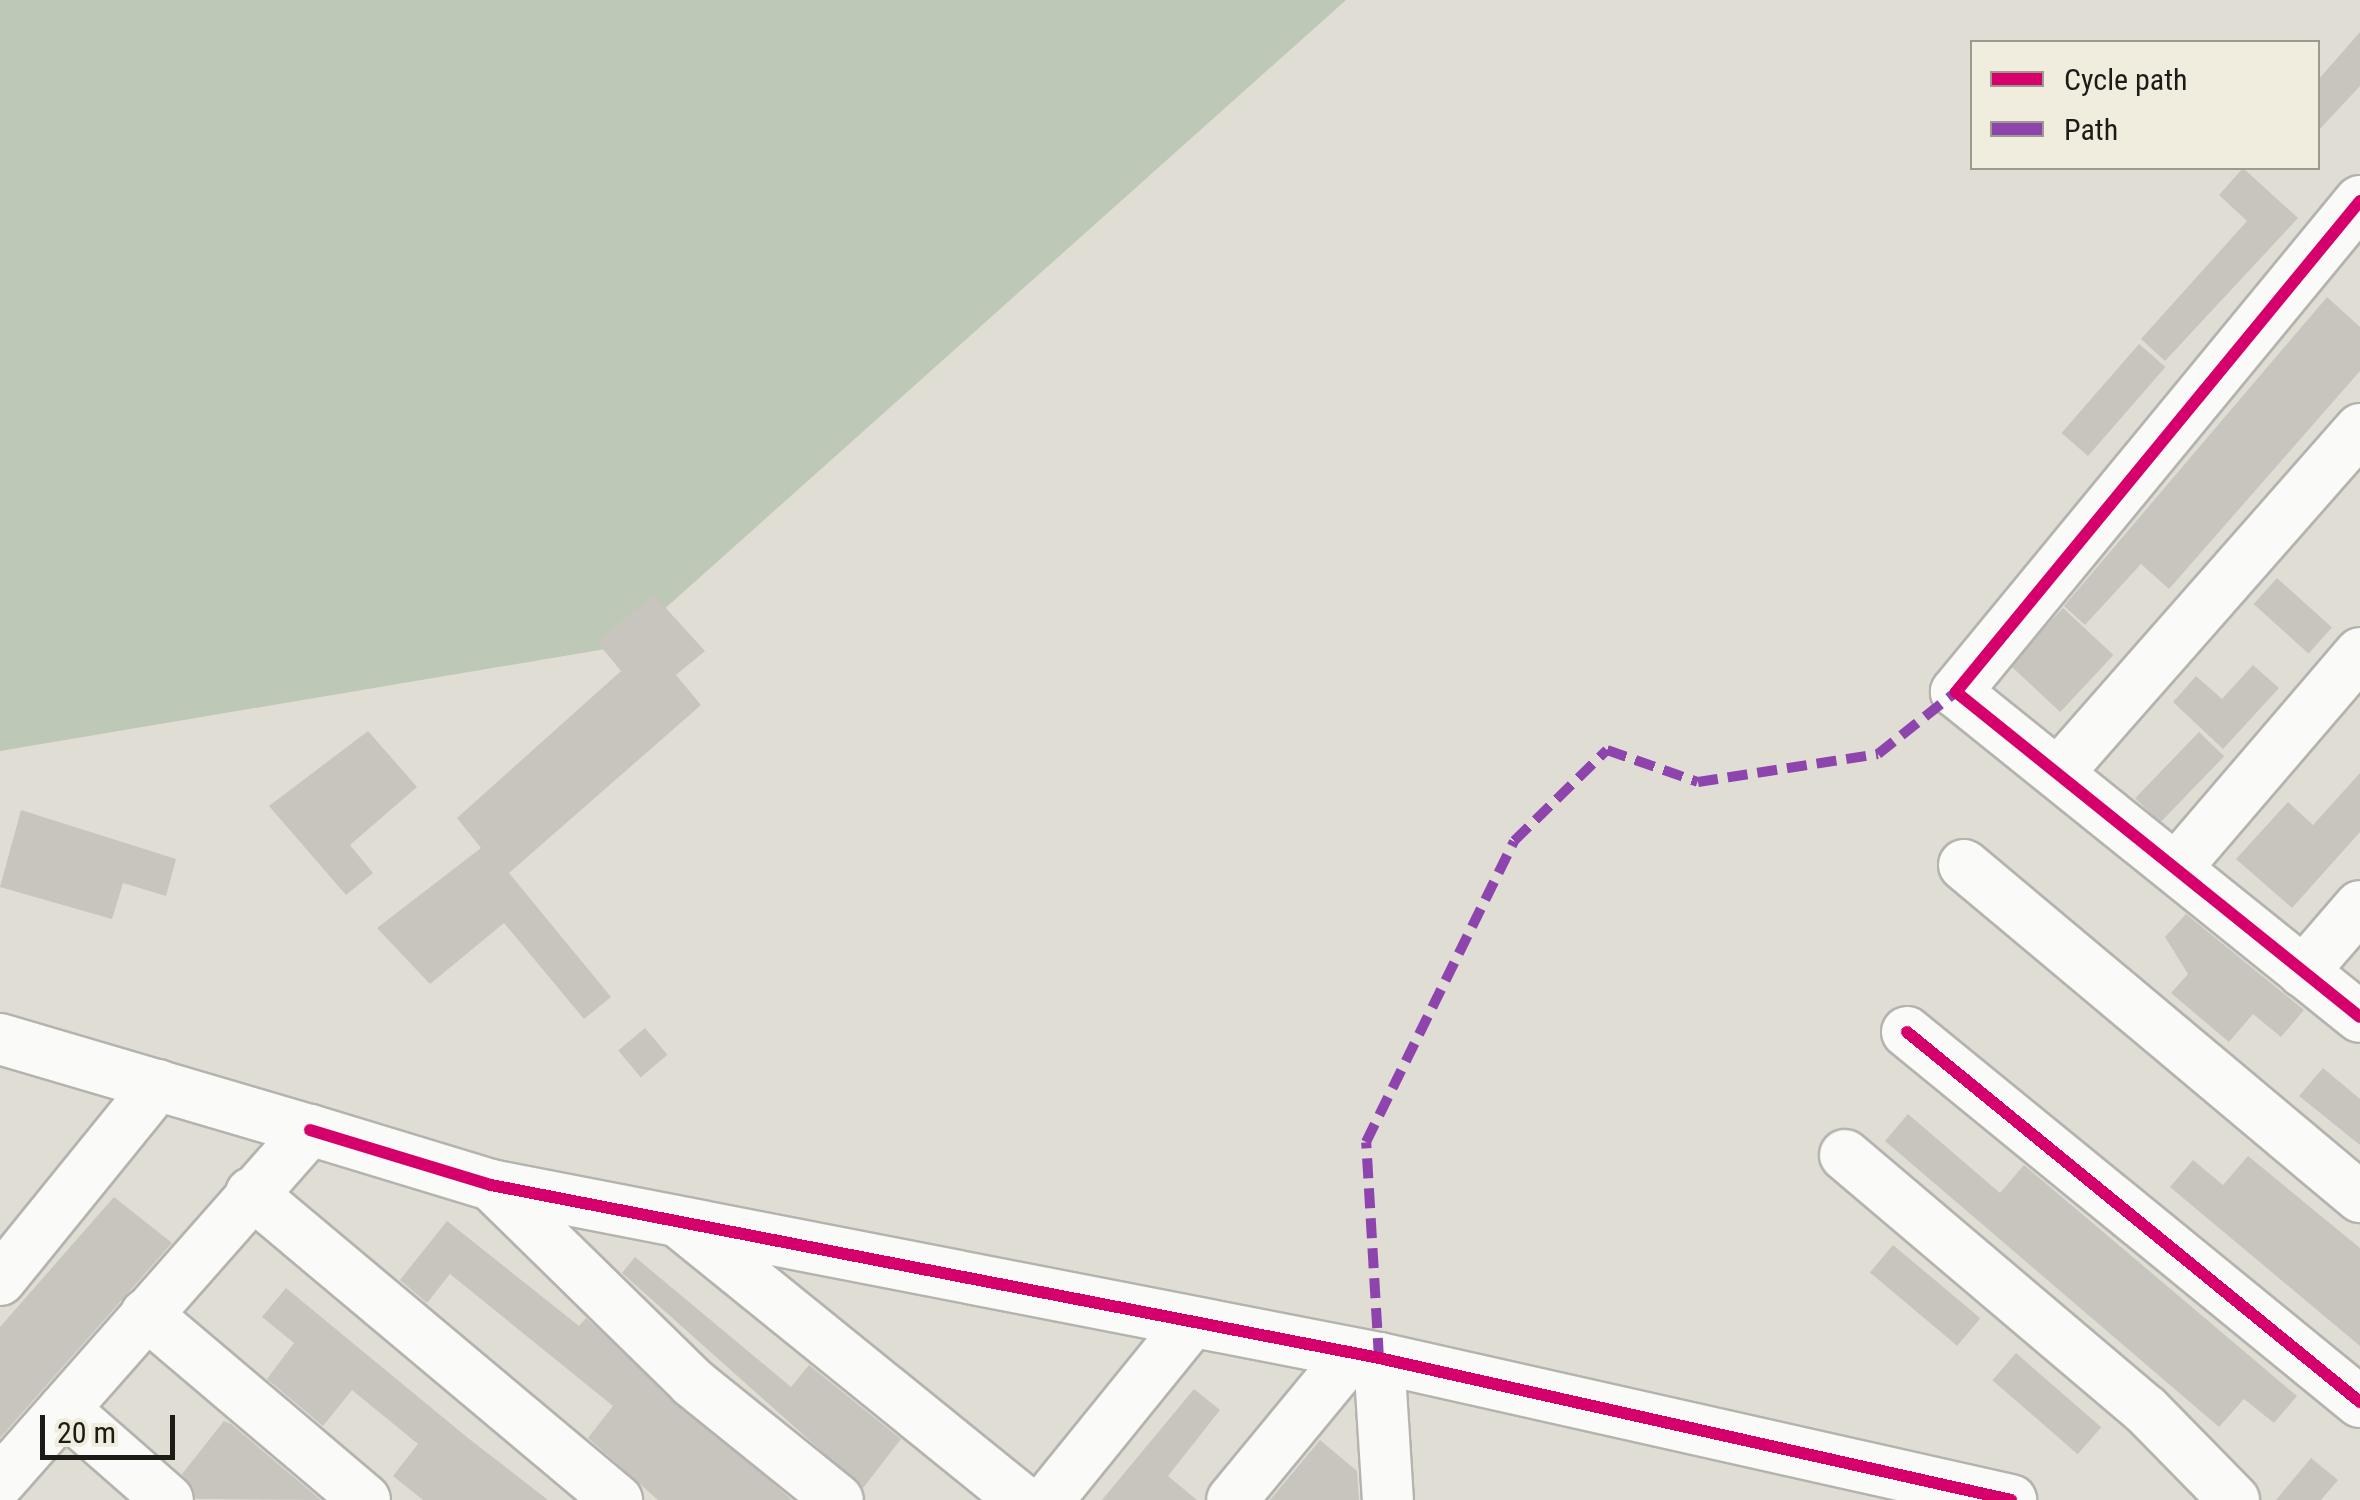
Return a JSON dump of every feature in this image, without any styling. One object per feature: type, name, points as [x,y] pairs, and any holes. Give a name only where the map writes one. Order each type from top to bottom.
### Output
[{"type":"street","points":[[2360,201],[1956,692],[2360,1018]]},
{"type":"street","points":[[2058,774],[2360,429]]},
{"type":"street","points":[[2176,868],[2360,653]]},
{"type":"street","points":[[1964,865],[2360,1198]]},
{"type":"street","points":[[2304,972],[2360,906]]},
{"type":"street","points":[[1907,1032],[2360,1402]]},
{"type":"street","points":[[3,1044],[158,1085],[491,1185],[1366,1356],[2011,1500]]},
{"type":"street","points":[[0,1280],[158,1085]]},
{"type":"street","points":[[0,1482],[310,1130]]},
{"type":"street","points":[[1844,1154],[2146,1410],[2234,1500]]},
{"type":"street","points":[[491,1185],[692,1383],[838,1500]]},
{"type":"street","points":[[251,1193],[617,1500]]},
{"type":"street","points":[[677,1221],[1022,1500]]},
{"type":"street","points":[[146,1314],[365,1500]]},
{"type":"street","points":[[1048,1500],[1192,1322]]},
{"type":"street","points":[[1232,1500],[1366,1356]]},
{"type":"street","points":[[1366,1356],[1388,1500]]},
{"type":"street","points":[[64,1409],[168,1500]]},
{"type":"green space","points":[[0,0],[1346,0],[623,646],[0,751]]},
{"type":"building","points":[[2360,32],[2360,86],[2320,129],[2320,78]]},
{"type":"building","points":[[2245,170],[2298,218],[2165,361],[2141,339],[2247,221],[2219,195]]},
{"type":"building","points":[[2327,297],[2360,327],[2360,371],[2169,589],[2141,564],[2085,625],[2064,606]]},
{"type":"building","points":[[2139,344],[2165,367],[2088,456],[2062,433]]},
{"type":"building","points":[[2277,578],[2332,628],[2309,654],[2254,604]]},
{"type":"building","points":[[653,594],[705,651],[676,675],[701,705],[509,873],[611,997],[584,1019],[504,923],[430,984],[377,928],[481,848],[457,818],[621,671],[597,642]]},
{"type":"building","points":[[2063,608],[2113,655],[2060,712],[2010,665]]},
{"type":"building","points":[[2253,665],[2279,688],[2223,749],[2173,702],[2196,676],[2222,699]]},
{"type":"building","points":[[368,731],[417,787],[350,845],[373,873],[346,895],[269,806]]},
{"type":"building","points":[[2199,732],[2224,756],[2160,822],[2135,798]]},
{"type":"building","points":[[2360,773],[2360,832],[2292,908],[2236,859],[2288,802],[2313,825]]},
{"type":"building","points":[[21,810],[176,859],[166,896],[123,883],[112,919],[0,887]]},
{"type":"building","points":[[2186,914],[2304,1010],[2281,1037],[2253,1014],[2229,1042],[2171,993],[2188,974],[2165,937]]},
{"type":"building","points":[[645,1028],[667,1055],[641,1077],[618,1050]]},
{"type":"building","points":[[2323,1068],[2360,1099],[2360,1145],[2299,1096]]},
{"type":"building","points":[[1908,1114],[2000,1193],[2024,1165],[2297,1396],[2274,1423],[2244,1399],[2219,1427],[1885,1141]]},
{"type":"building","points":[[2248,1156],[2360,1248],[2360,1346],[2170,1187],[2193,1160],[2223,1185]]},
{"type":"building","points":[[114,1197],[172,1243],[0,1438],[0,1327]]},
{"type":"building","points":[[447,1221],[579,1326],[586,1318],[792,1500],[658,1500],[588,1438],[613,1406],[450,1274],[427,1303],[400,1280]]},
{"type":"building","points":[[1893,1245],[1980,1318],[1957,1346],[1870,1273]]},
{"type":"building","points":[[635,1257],[791,1387],[809,1365],[901,1439],[863,1488],[622,1273]]},
{"type":"building","points":[[286,1288],[548,1500],[423,1500],[393,1476],[418,1444],[352,1390],[323,1426],[267,1379],[294,1343],[262,1317]]},
{"type":"building","points":[[2016,1353],[2101,1427],[2078,1454],[1992,1380]]},
{"type":"building","points":[[1194,1389],[1220,1410],[1168,1476],[1197,1500],[1102,1500]]},
{"type":"building","points":[[224,1421],[321,1500],[196,1499],[182,1474]]},
{"type":"building","points":[[1320,1440],[1357,1471],[1359,1500],[1270,1500]]},
{"type":"building","points":[[2311,1458],[2338,1480],[2321,1500],[2276,1500]]},
{"type":"marked path","points":[[1379,1358],[1366,1142],[1514,841],[1607,750],[1698,782],[1878,754],[1956,692]]},
{"type":"cycle path","points":[[2360,201],[1956,692],[2360,1017]]},
{"type":"cycle path","points":[[1907,1032],[2360,1402]]},
{"type":"cycle path","points":[[310,1130],[491,1185],[1379,1358],[2011,1500]]}]
